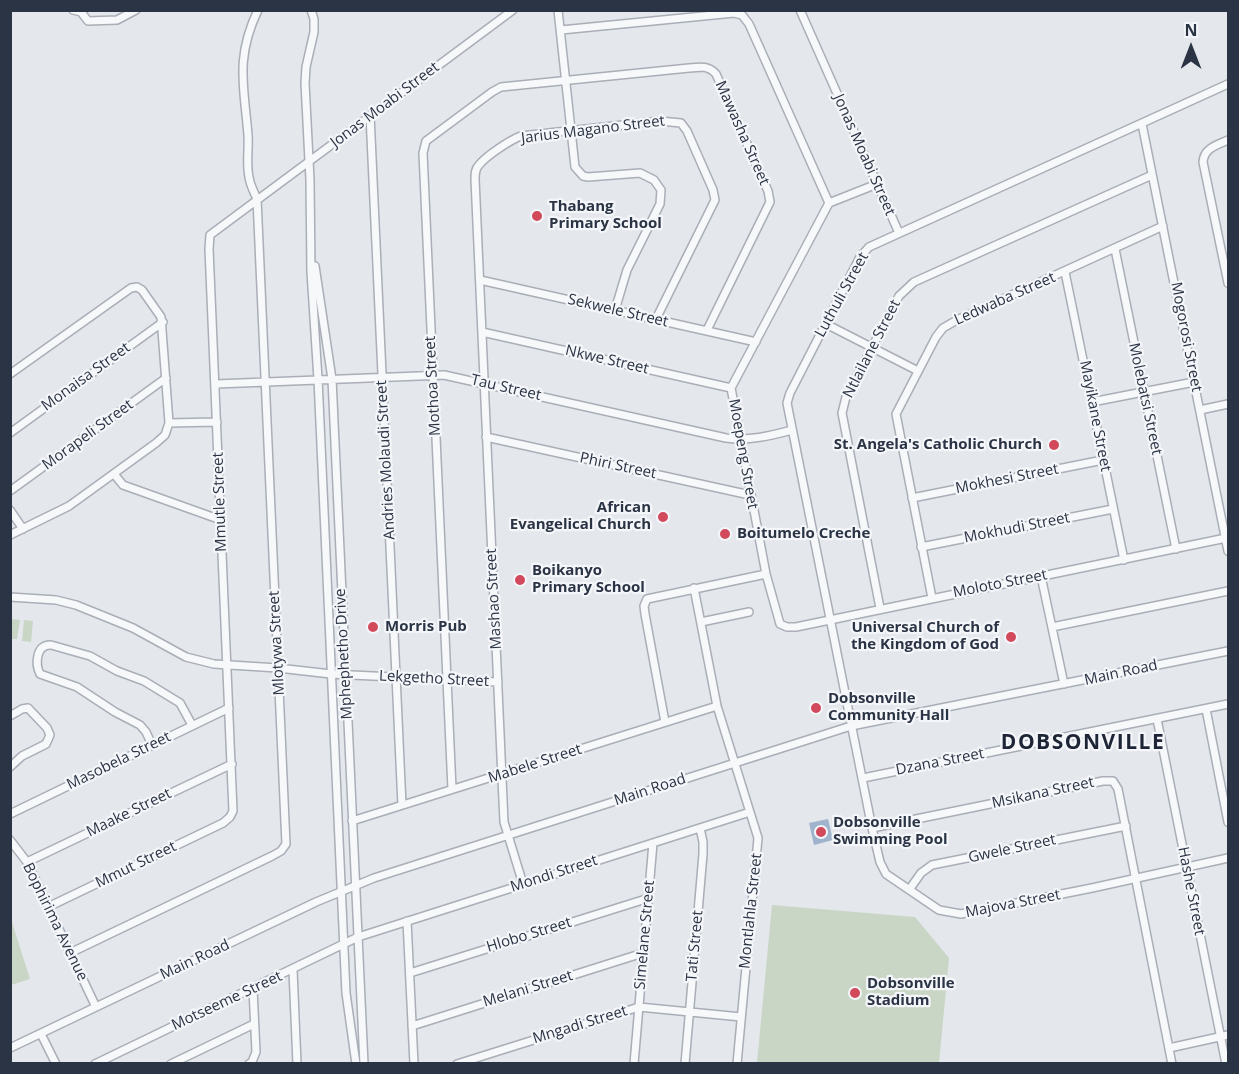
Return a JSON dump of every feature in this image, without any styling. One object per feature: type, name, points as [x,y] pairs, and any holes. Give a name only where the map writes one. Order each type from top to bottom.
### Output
[{"type":"street","points":[[73,10],[81,12],[88,21],[98,21],[117,20],[136,10]]},
{"type":"street","name":"Mlotywa Street","points":[[70,952],[272,856],[284,848],[286,837],[257,199],[249,176],[248,134],[241,77],[246,40],[258,10]]},
{"type":"street","name":"Mphephetho Drive","points":[[311,10],[315,32],[306,67],[305,83],[312,246],[311,272],[347,1003],[356,1064]]},
{"type":"street","name":"Jonas Moabi Street","points":[[257,199],[308,164],[370,115],[513,10]]},
{"type":"street","points":[[558,10],[575,167],[583,176],[644,174],[654,180],[661,190],[660,204],[627,270],[615,310]]},
{"type":"street","name":"Jonas Moabi Street","points":[[800,10],[898,233]]},
{"type":"street","points":[[561,30],[734,13],[742,15],[749,24],[829,203],[877,184]]},
{"type":"street","name":"Mawasha Street","points":[[566,81],[701,67],[712,70],[716,74],[768,191],[770,202],[707,330]]},
{"type":"street","name":"Mothoa Street","points":[[452,789],[432,374],[424,145],[432,135],[497,88],[566,81]]},
{"type":"street","name":"Luthuli Street","points":[[851,726],[792,430],[788,398],[865,250],[1228,84]]},
{"type":"street","name":"Andries Molaudi Street","points":[[370,115],[402,805]]},
{"type":"street","name":"Jarius Magano Street","points":[[483,383],[475,180],[477,167],[516,138],[660,121],[677,121],[687,131],[715,195],[714,205],[656,319]]},
{"type":"street","name":"Mogorosi Street","points":[[1142,124],[1228,551]]},
{"type":"street","points":[[1228,140],[1205,152],[1203,162],[1228,283]]},
{"type":"street","name":"Ntlailane Street","points":[[880,608],[842,412],[846,397],[899,296],[914,282],[1152,175]]},
{"type":"street","name":"Mmutle Street","points":[[223,823],[232,814],[233,807],[210,237],[213,231],[257,199]]},
{"type":"street","name":"Moepeng Street","points":[[778,620],[766,574],[731,388],[829,203]]},
{"type":"street","name":"Ledwaba Street","points":[[932,598],[896,414],[936,337],[946,326],[1163,226]]},
{"type":"street","name":"Mphephetho Drive","points":[[312,246],[332,379],[364,1064]]},
{"type":"street","name":"Molebatsi Street","points":[[1114,249],[1176,549]]},
{"type":"street","name":"Mayikane Street","points":[[1065,272],[1124,560]]},
{"type":"street","name":"Sekwele Street","points":[[480,280],[756,342]]},
{"type":"street","points":[[10,374],[131,288],[140,288],[145,293],[159,312],[163,322],[169,423],[162,438],[69,506],[10,535]]},
{"type":"street","name":"Monaisa Street","points":[[10,433],[163,322]]},
{"type":"street","points":[[826,324],[918,371]]},
{"type":"street","name":"Nkwe Street","points":[[482,332],[731,388]]},
{"type":"street","name":"Tau Street","points":[[216,384],[432,374],[483,383],[740,440],[771,436],[792,430]]},
{"type":"street","name":"Morapeli Street","points":[[10,491],[166,378]]},
{"type":"street","points":[[1092,402],[1194,382]]},
{"type":"street","name":"Mashao Street","points":[[483,383],[504,822],[523,884]]},
{"type":"street","points":[[1200,410],[1228,404]]},
{"type":"street","points":[[169,423],[217,422]]},
{"type":"street","name":"Phiri Street","points":[[486,437],[750,495]]},
{"type":"street","name":"Mokhesi Street","points":[[912,498],[1103,460]]},
{"type":"street","points":[[114,474],[123,485],[221,520]]},
{"type":"street","name":"Mokhudi Street","points":[[921,547],[1113,509]]},
{"type":"street","points":[[10,510],[23,529]]},
{"type":"street","name":"Moloto Street","points":[[778,620],[780,624],[787,627],[1226,538]]},
{"type":"street","points":[[665,722],[644,606],[650,597],[766,574]]},
{"type":"street","points":[[1041,576],[1064,684]]},
{"type":"street","name":"Montlahla Street","points":[[694,588],[717,706],[758,838],[737,1064]]},
{"type":"street","points":[[1052,627],[1228,591]]},
{"type":"street","name":"Lekgetho Street","points":[[10,597],[68,602],[133,628],[186,657],[228,666],[278,668],[331,674],[498,682]]},
{"type":"street","points":[[701,622],[749,612]]},
{"type":"street","points":[[152,746],[140,725],[77,687],[40,674],[38,662],[41,647],[48,645],[90,656],[117,671],[144,681],[180,703],[192,725]]},
{"type":"street","name":"Main Road","points":[[10,1048],[355,885],[851,726],[1228,651]]},
{"type":"street","name":"Dzana Street","points":[[863,778],[1228,704]]},
{"type":"street","name":"Mabele Street","points":[[352,821],[717,706]]},
{"type":"street","points":[[10,716],[28,708],[47,728],[50,735],[46,744],[22,756],[10,767]]},
{"type":"street","name":"Masobela Street","points":[[10,814],[229,708]]},
{"type":"street","points":[[1206,709],[1228,822]]},
{"type":"street","name":"Hashe Street","points":[[1157,719],[1186,867],[1225,1036],[1226,1064]]},
{"type":"street","name":"Majova Street","points":[[851,726],[881,867],[893,880],[939,910],[961,914],[1228,858]]},
{"type":"street","name":"Maake Street","points":[[27,862],[232,764]]},
{"type":"street","name":"Msikana Street","points":[[872,828],[1109,780],[1116,784],[1172,1064]]},
{"type":"street","name":"Mondi Street","points":[[358,937],[750,812]]},
{"type":"street","name":"Mmut Street","points":[[48,907],[223,823]]},
{"type":"street","name":"Gwele Street","points":[[909,890],[921,873],[932,865],[1126,826]]},
{"type":"street","name":"Tati Street","points":[[685,1064],[703,854],[700,828]]},
{"type":"street","name":"Bophirima Avenue","points":[[10,840],[27,862],[96,1007]]},
{"type":"street","name":"Simelane Street","points":[[634,1064],[653,843]]},
{"type":"street","name":"Hlobo Street","points":[[410,973],[649,898]]},
{"type":"street","points":[[407,921],[414,1064]]},
{"type":"street","name":"Motseeme Street","points":[[95,1064],[358,937]]},
{"type":"street","name":"Melani Street","points":[[412,1026],[643,953]]},
{"type":"street","points":[[292,970],[297,1064]]},
{"type":"street","points":[[250,1063],[256,1052],[253,989]]},
{"type":"street","name":"Mngadi Street","points":[[457,1064],[639,1007],[741,1017]]},
{"type":"street","points":[[171,1064],[254,1024]]},
{"type":"street","points":[[41,1034],[56,1064]]},
{"type":"street","points":[[1169,1048],[1225,1036]]},
{"type":"green space","points":[[10,619],[20,620],[17,639],[11,639]]},
{"type":"green space","points":[[24,620],[33,621],[31,642],[22,641]]},
{"type":"green space","name":"Dobsonville Stadium","points":[[772,905],[915,917],[949,958],[939,1063],[757,1063]]},
{"type":"green space","points":[[10,916],[30,979],[11,985],[10,985]]},
{"type":"water","name":"Dobsonville Swimming Pool","points":[[828,819],[833,840],[814,845],[809,823]]},
{"type":"place","name":"Thabang Primary School","points":[[537,216]]},
{"type":"place","name":"St. Angela's Catholic Church","points":[[1054,445]]},
{"type":"place","name":"African Evangelical Church","points":[[663,517]]},
{"type":"place","name":"Boitumelo Creche","points":[[725,534]]},
{"type":"place","name":"Boikanyo Primary School","points":[[520,580]]},
{"type":"place","name":"Morris Pub","points":[[373,627]]},
{"type":"place","name":"Universal Church of the Kingdom of God","points":[[1011,637]]},
{"type":"place","name":"Dobsonville Community Hall","points":[[816,708]]},
{"type":"place","name":"Dobsonville Swimming Pool","points":[[821,832]]},
{"type":"place","name":"Dobsonville Stadium","points":[[855,993]]},
{"type":"district","name":"DOBSONVILLE","points":[[1083,743]]}]
